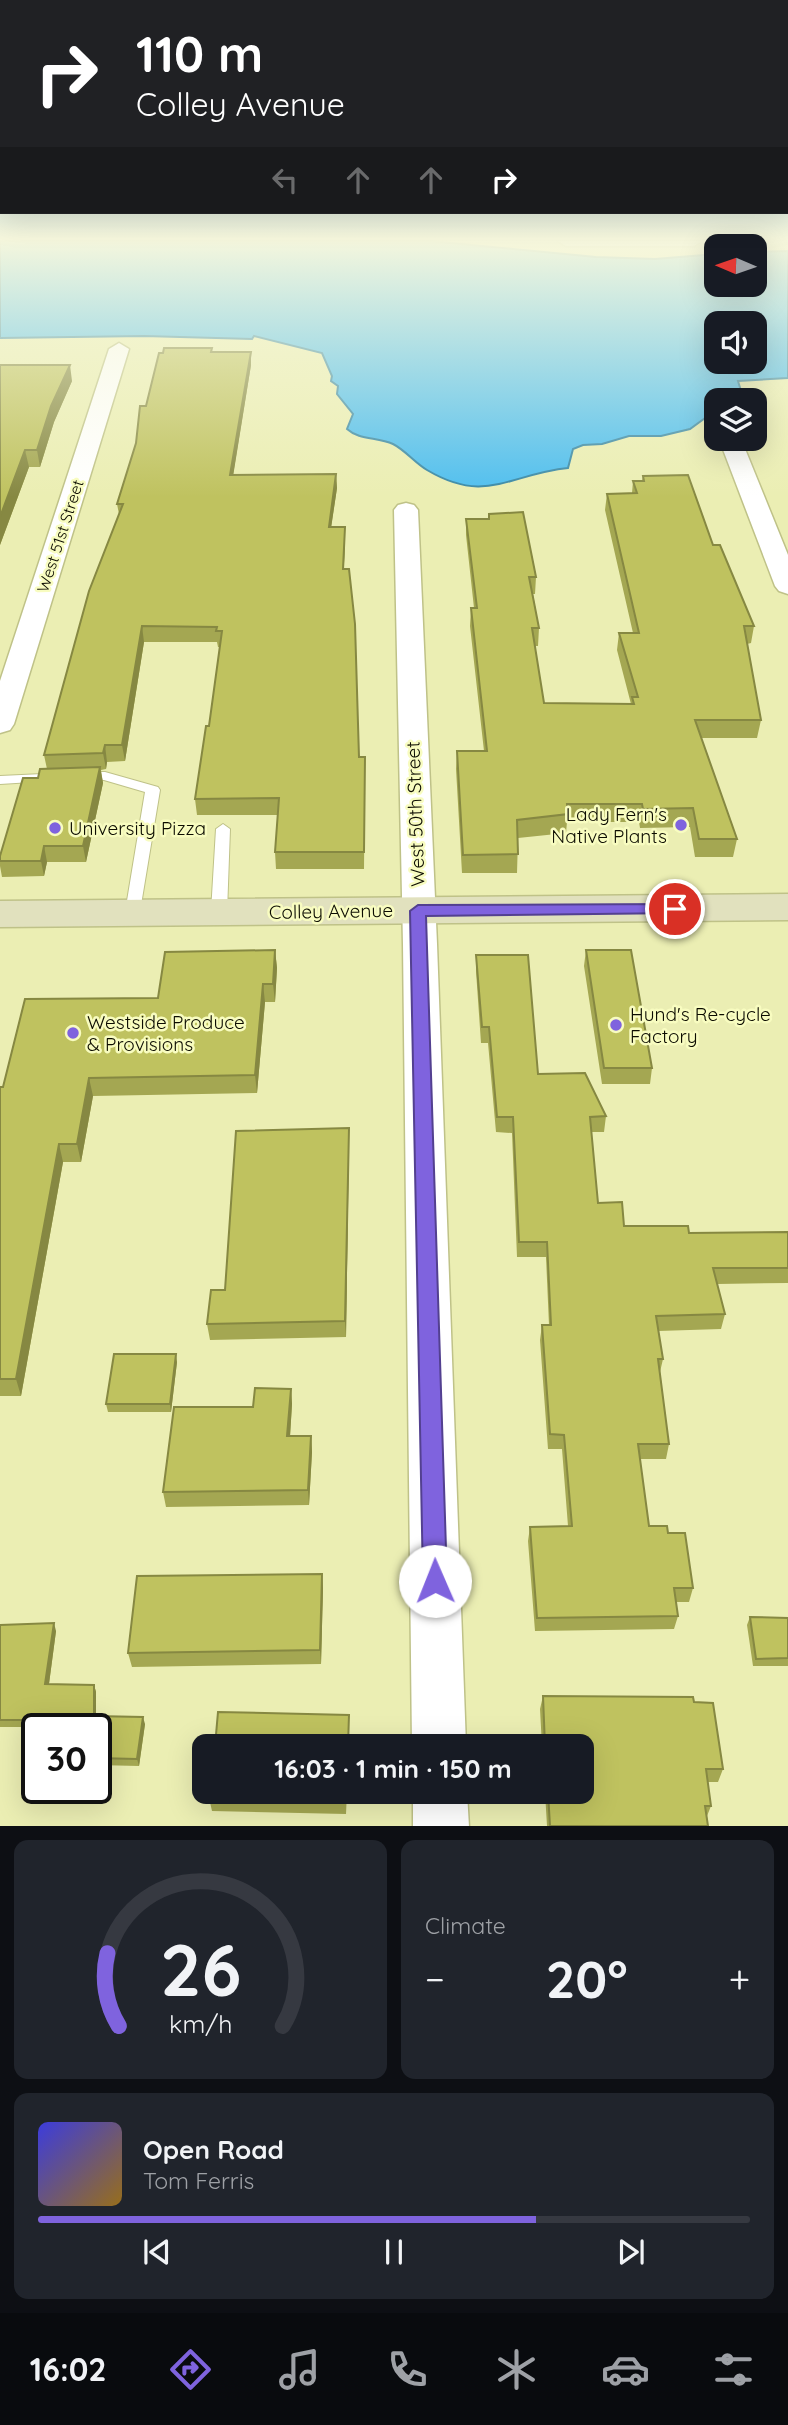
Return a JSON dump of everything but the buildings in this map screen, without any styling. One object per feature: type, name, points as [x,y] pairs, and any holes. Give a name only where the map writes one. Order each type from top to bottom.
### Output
[{"type":"main road","name":"Colley Avenue","points":[[0,914],[788,907]]},
{"type":"street","name":"West 51st Street","points":[[0,724],[119,349]]},
{"type":"street","points":[[735,451],[788,586]]},
{"type":"street","name":"West 50th Street","points":[[406,510],[439,1734]]},
{"type":"street","points":[[440,1804],[441,1826]]},
{"type":"lane","points":[[0,780],[104,776],[153,790],[133,913]]},
{"type":"lane","points":[[219,912],[223,829]]},
{"type":"water","points":[[0,326],[704,326],[704,374],[767,374],[767,326],[788,326],[788,378],[738,381],[740,388],[704,388],[704,419],[690,429],[661,436],[629,436],[602,444],[583,445],[573,449],[568,468],[497,484],[466,485],[448,480],[423,467],[393,444],[357,435],[347,429],[353,414],[337,394],[338,386],[331,381],[332,376],[322,353],[254,336],[252,339],[144,336],[0,338]]},
{"type":"place","name":"Lady Fern's Native Plants","points":[[681,825]]},
{"type":"place","name":"University Pizza","points":[[55,828]]},
{"type":"place","name":"Hund's Re-cycle Factory","points":[[616,1025]]},
{"type":"place","name":"Westside Produce & Provisions","points":[[73,1033]]},
{"type":"route","points":[[435,1581],[418,911],[675,909]]}]
